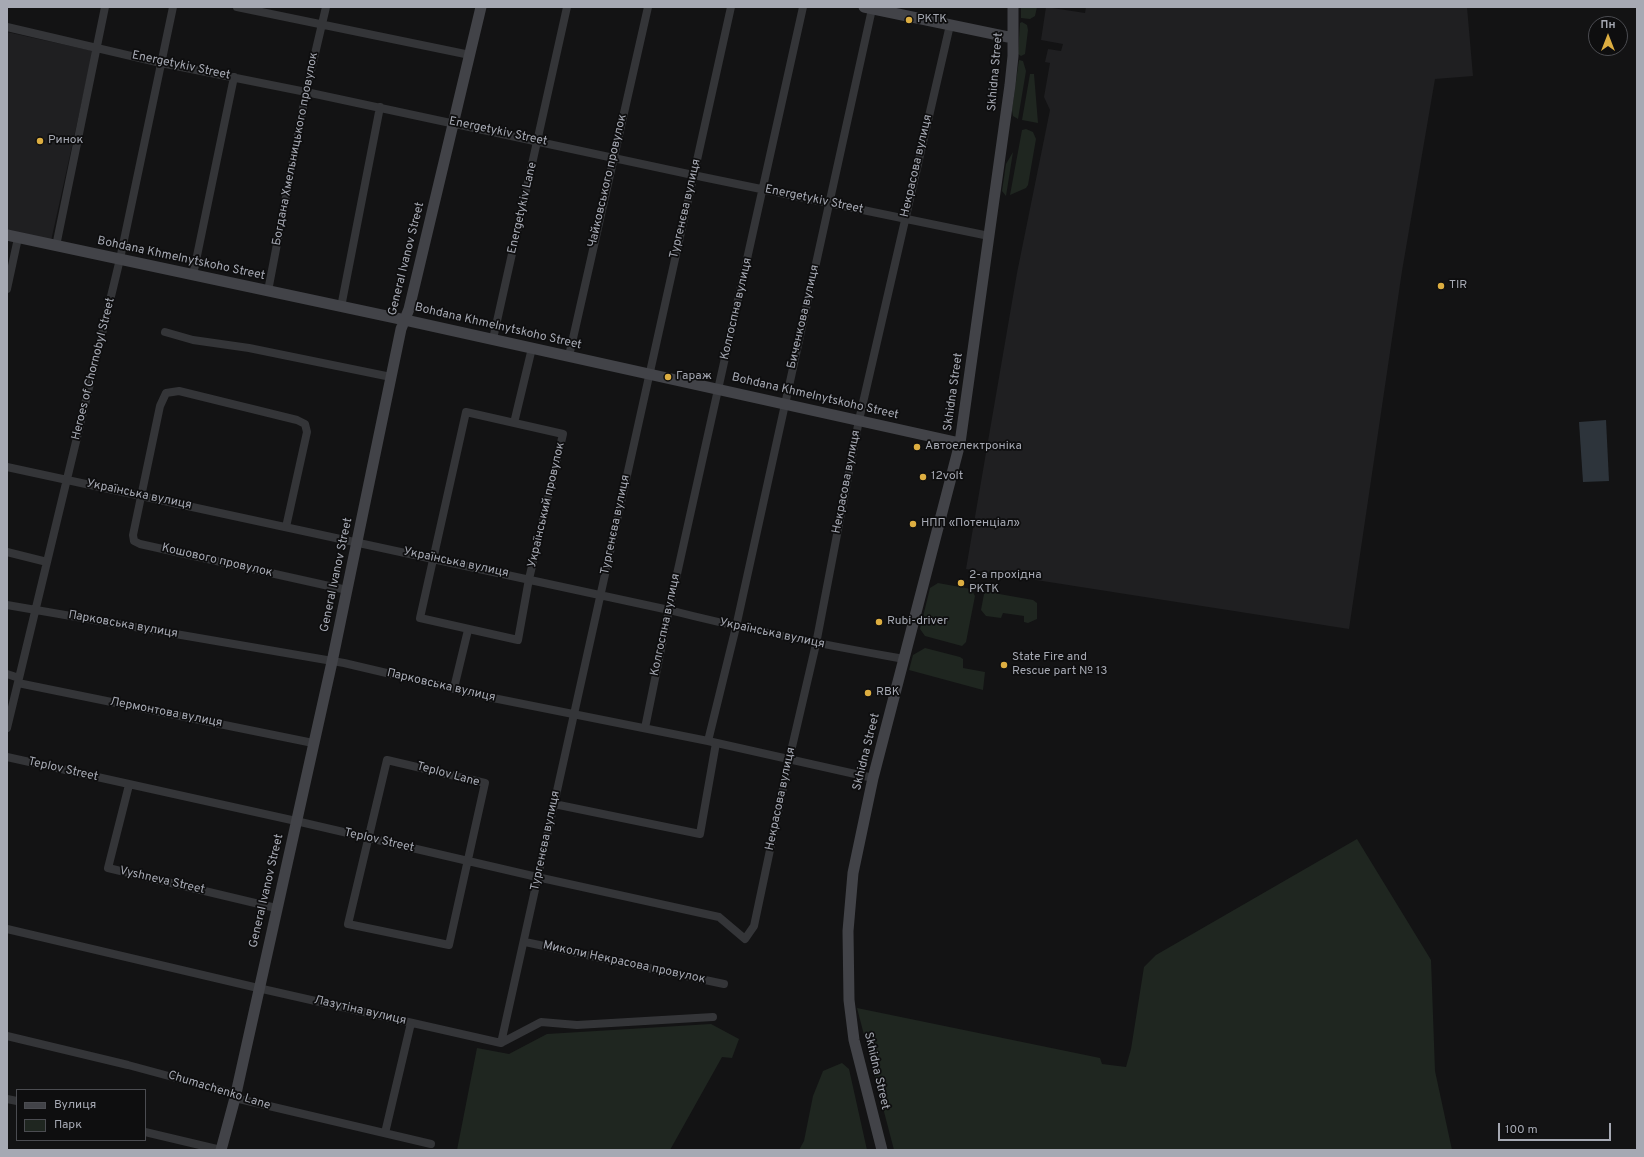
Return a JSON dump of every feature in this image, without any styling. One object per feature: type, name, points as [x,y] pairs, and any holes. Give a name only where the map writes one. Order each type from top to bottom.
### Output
[{"type":"street","points":[[56,246],[105,7]]},
{"type":"street","name":"Heroes of Chornobyl Street","points":[[7,728],[120,259],[173,7]]},
{"type":"street","points":[[237,7],[470,55]]},
{"type":"street","name":"Богдана Хмельницького провулок","points":[[268,291],[306,92],[326,7]]},
{"type":"street","name":"General Ivanov Street","points":[[221,1150],[235,1098],[258,988],[332,662],[391,377],[409,309],[481,7]]},
{"type":"street","name":"Energetykiv Lane","points":[[493,339],[567,7]]},
{"type":"street","name":"Чайковського провулок","points":[[569,356],[648,7]]},
{"type":"street","name":"Тургенєва вулиця","points":[[501,1043],[525,942],[537,877],[730,7]]},
{"type":"street","name":"Колгоспна вулиця","points":[[645,728],[669,610],[803,7]]},
{"type":"street","name":"Skhidna Street","points":[[882,1150],[854,1040],[848,970],[848,931],[853,873],[873,778],[960,443],[1010,85],[1013,7]]},
{"type":"street","points":[[868,8],[1013,38]]},
{"type":"street","name":"Биченкова вулиця","points":[[708,741],[736,627],[829,203],[868,8]]},
{"type":"street","name":"Некрасова вулиця","points":[[745,939],[754,926],[789,760],[816,644],[859,420],[950,25]]},
{"type":"street","name":"Energetykiv Street","points":[[7,27],[161,63],[380,107],[763,190],[989,236]]},
{"type":"street","points":[[193,275],[234,77]]},
{"type":"street","points":[[341,307],[380,107]]},
{"type":"street","name":"Bohdana Khmelnytskoho Street","points":[[7,235],[493,339],[960,443]]},
{"type":"street","points":[[7,289],[18,238]]},
{"type":"street","points":[[165,332],[193,340],[249,348],[391,377]]},
{"type":"street","points":[[514,423],[532,348]]},
{"type":"street","name":"Кошового провулок","points":[[286,527],[307,432],[305,424],[297,420],[179,391],[166,393],[160,406],[133,535],[134,541],[140,544],[347,590]]},
{"type":"street","name":"Український провулок","points":[[466,412],[563,434],[530,579],[518,640],[420,618],[432,558],[466,412]]},
{"type":"street","name":"Українська вулиця","points":[[7,467],[530,579],[669,610],[736,627],[816,644],[904,659]]},
{"type":"street","points":[[7,552],[47,562]]},
{"type":"street","name":"Парковська вулиця","points":[[7,605],[332,662],[708,741],[873,778]]},
{"type":"street","points":[[454,688],[468,630]]},
{"type":"street","name":"Лермонтова вулиця","points":[[7,674],[19,680],[313,743]]},
{"type":"street","points":[[554,804],[700,834],[716,743]]},
{"type":"street","name":"Teplov Street","points":[[7,757],[296,821],[468,862],[719,917],[745,939]]},
{"type":"street","name":"Teplov Lane","points":[[386,760],[436,770],[485,783],[468,862],[449,945],[348,924],[386,760]]},
{"type":"street","name":"Vyshneva Street","points":[[129,785],[108,868],[276,908]]},
{"type":"street","name":"Лазутіна вулиця","points":[[7,929],[501,1043]]},
{"type":"street","name":"Миколи Некрасова провулок","points":[[525,942],[724,984]]},
{"type":"street","points":[[501,1043],[541,1022],[577,1025],[713,1016]]},
{"type":"street","points":[[385,1133],[411,1023]]},
{"type":"street","name":"Chumachenko Lane","points":[[7,1036],[213,1087],[228,1092],[235,1098],[432,1144]]},
{"type":"street","points":[[146,1132],[221,1150]]},
{"type":"shaded area","points":[[1046,7],[1085,13],[1086,7],[1467,7],[1473,76],[1435,79],[1402,271],[1349,629],[966,569],[1017,273],[1050,110],[1044,97],[1050,63],[1045,62],[1048,49],[1061,51],[1063,44],[1041,40]]},
{"type":"shaded area","name":"Ринок","points":[[7,32],[93,51],[51,241],[7,231]]},
{"type":"shaded area","points":[[1606,420],[1609,481],[1583,482],[1579,422]]},
{"type":"green space","points":[[1021,7],[1037,7],[1035,16],[1030,19],[1021,18]]},
{"type":"green space","points":[[1022,22],[1027,25],[1028,30],[1025,54],[1021,56],[1018,54],[1020,23]]},
{"type":"green space","points":[[1019,60],[1023,61],[1026,71],[1018,119],[1013,116],[1012,110]]},
{"type":"green space","points":[[1030,74],[1034,74],[1038,123],[1022,120]]},
{"type":"green space","points":[[1026,129],[1033,132],[1036,139],[1028,185],[1026,188],[1010,195],[1022,130]]},
{"type":"green space","points":[[1013,152],[1006,196],[1002,191],[1006,164]]},
{"type":"green space","points":[[938,583],[971,589],[975,596],[966,642],[962,646],[925,636],[920,629],[930,588]]},
{"type":"green space","points":[[988,592],[1033,600],[1037,603],[1037,619],[1028,623],[1024,622],[1024,616],[1003,613],[1001,618],[986,616],[981,610],[984,594]]},
{"type":"green space","points":[[925,648],[960,657],[963,659],[963,668],[985,672],[983,690],[909,670],[913,655]]},
{"type":"green space","points":[[1357,839],[1431,960],[1435,1071],[1452,1150],[894,1150],[857,1008],[1100,1058],[1102,1064],[1126,1067],[1131,1049],[1144,967],[1156,955]]},
{"type":"green space","points":[[711,1024],[739,1039],[732,1058],[722,1057],[670,1150],[457,1150],[477,1048],[509,1054],[547,1034]]},
{"type":"green space","points":[[842,1063],[849,1069],[867,1150],[799,1150],[804,1141],[813,1096],[823,1071]]},
{"type":"place","name":"РКТК","points":[[909,20]]},
{"type":"place","name":"Ринок","points":[[40,141]]},
{"type":"place","name":"TIR","points":[[1441,286]]},
{"type":"place","name":"Гараж","points":[[668,377]]},
{"type":"place","name":"Автоелектроніка","points":[[917,447]]},
{"type":"place","name":"12volt","points":[[923,477]]},
{"type":"place","name":"НПП «Потенціал»","points":[[913,524]]},
{"type":"place","name":"2-а прохідна РКТК","points":[[961,583]]},
{"type":"place","name":"Rubi-driver","points":[[879,622]]},
{"type":"place","name":"State Fire and Rescue part № 13","points":[[1004,665]]},
{"type":"place","name":"RBK","points":[[868,693]]}]
